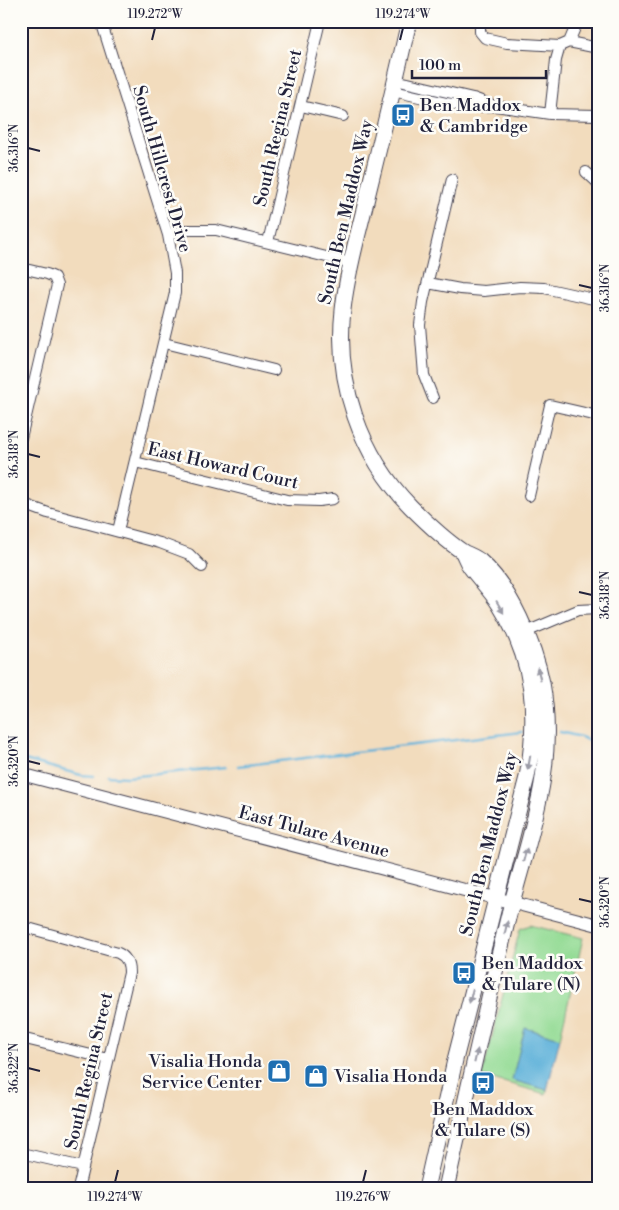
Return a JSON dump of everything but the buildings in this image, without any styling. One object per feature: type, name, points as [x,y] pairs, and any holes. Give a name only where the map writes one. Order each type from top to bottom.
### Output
[{"type":"main road","name":"South Ben Maddox Way","points":[[409,21],[344,301],[341,348],[345,384],[357,421],[371,452],[393,486],[420,515],[462,551],[479,560],[511,602],[535,655],[542,684],[546,722],[546,761],[541,795],[512,902],[446,1189]]},
{"type":"main road","name":"South Ben Maddox Way","points":[[426,1189],[495,898],[527,777],[533,735],[533,708],[526,666],[516,638],[498,602],[471,568],[462,551]]},
{"type":"main road","points":[[433,1158],[439,1163],[435,1189]]},
{"type":"street","name":"South Hillcrest Drive","points":[[101,21],[168,235],[175,273],[175,293],[118,531]]},
{"type":"street","name":"South Regina Street","points":[[268,242],[320,21]]},
{"type":"street","points":[[550,114],[556,60],[578,21]]},
{"type":"street","points":[[480,27],[485,38],[508,43],[565,44],[598,48]]},
{"type":"street","points":[[394,85],[457,106],[495,106],[550,114],[598,115]]},
{"type":"street","points":[[301,106],[343,116]]},
{"type":"street","points":[[586,172],[598,183]]},
{"type":"street","points":[[433,398],[424,375],[420,325],[452,179]]},
{"type":"street","points":[[168,235],[184,230],[216,230],[352,262]]},
{"type":"street","points":[[21,268],[54,277],[57,285],[21,438]]},
{"type":"street","points":[[428,283],[484,291],[520,287],[544,288],[598,300]]},
{"type":"street","points":[[164,342],[274,370]]},
{"type":"street","points":[[529,496],[550,405],[598,416]]},
{"type":"street","name":"East Howard Court","points":[[135,462],[287,500],[319,502],[333,499]]},
{"type":"street","points":[[21,503],[48,513],[160,543],[189,554],[202,567]]},
{"type":"street","points":[[526,632],[578,610],[598,609]]},
{"type":"street","name":"East Tulare Avenue","points":[[21,774],[598,925]]},
{"type":"street","name":"South Regina Street","points":[[21,926],[114,951],[124,956],[128,961],[129,973],[78,1189]]},
{"type":"street","points":[[21,1038],[108,1059]]},
{"type":"street","points":[[21,1153],[83,1167]]},
{"type":"green space","points":[[530,925],[583,938],[560,1038],[525,1028],[512,1080],[547,1090],[546,1094],[482,1076],[520,929]]},
{"type":"water","points":[[525,1028],[560,1038],[547,1090],[512,1080]]},
{"type":"waterway","points":[[238,766],[522,732]]},
{"type":"waterway","points":[[560,732],[581,737],[598,745]]},
{"type":"waterway","points":[[21,759],[81,775],[94,776]]},
{"type":"waterway","points":[[108,776],[127,777],[226,767]]},
{"type":"place","name":"Ben Maddox & Cambridge","points":[[403,115]]},
{"type":"place","name":"Ben Maddox & Tulare (N)","points":[[464,973]]},
{"type":"place","name":"Visalia Honda Service Center","points":[[279,1071]]},
{"type":"place","name":"Visalia Honda","points":[[316,1076]]},
{"type":"place","name":"Ben Maddox & Tulare (S)","points":[[483,1083]]}]
